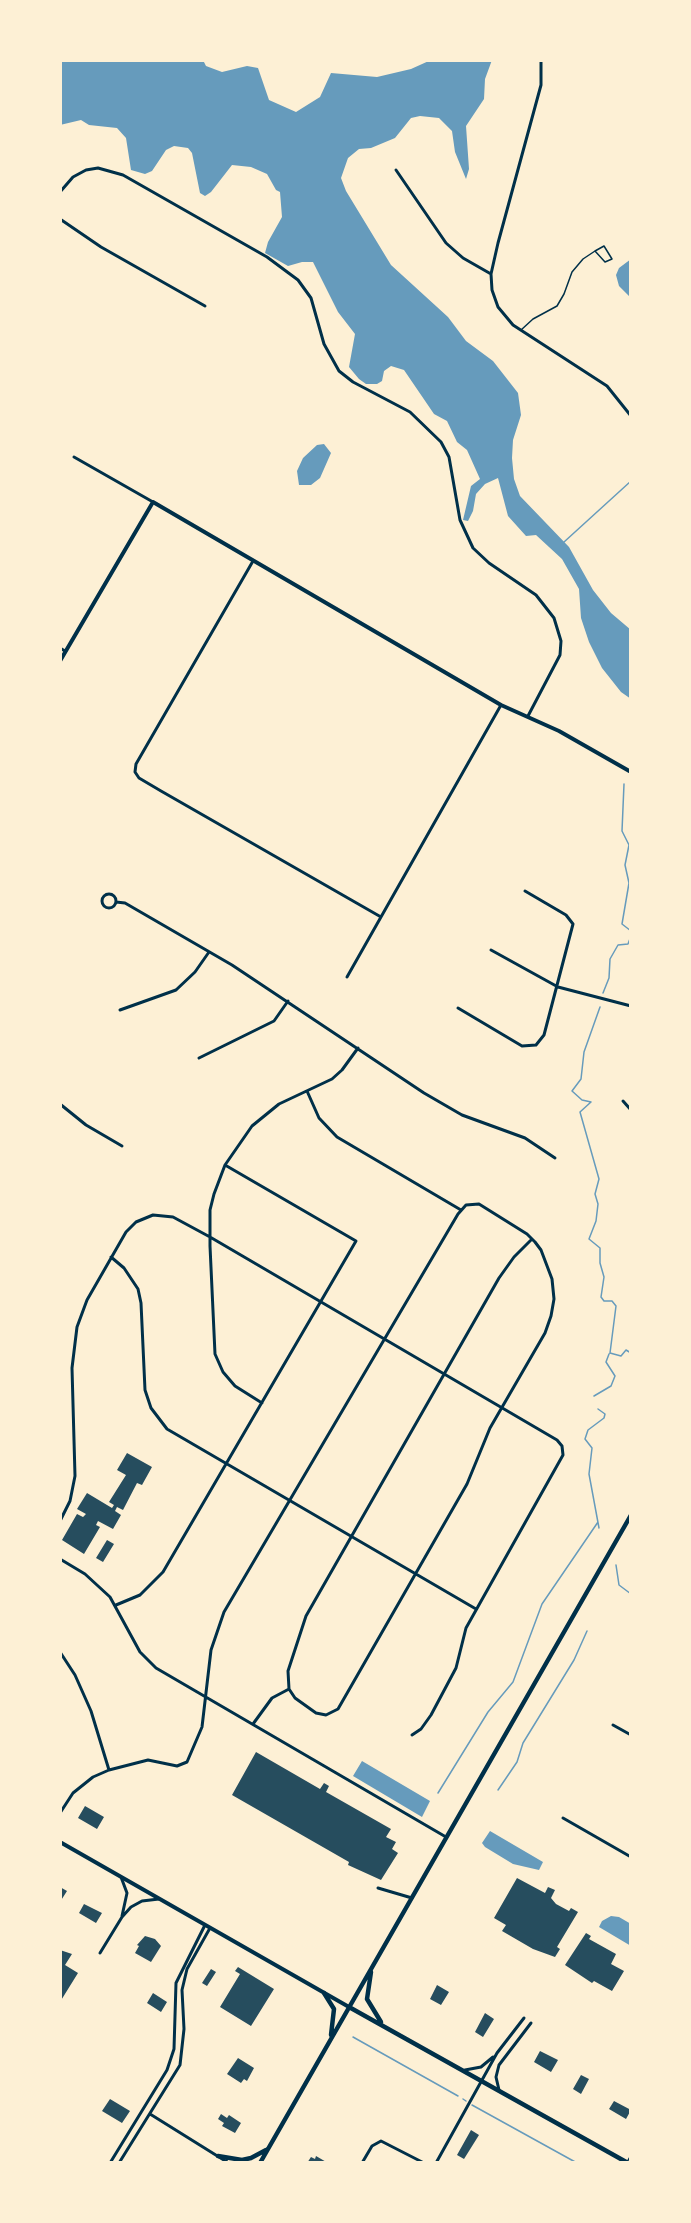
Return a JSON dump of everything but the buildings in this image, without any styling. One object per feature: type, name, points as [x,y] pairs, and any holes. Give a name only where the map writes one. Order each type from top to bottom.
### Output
[{"type":"main road","points":[[260,2163],[631,1515]]},
{"type":"main road","points":[[371,1968],[367,1999],[382,2025]]},
{"type":"main road","points":[[324,1993],[334,2009],[331,2039]]},
{"type":"main road","points":[[350,2007],[627,2163]]},
{"type":"main road","points":[[218,2156],[251,2158],[268,2149]]},
{"type":"street","points":[[541,60],[541,85],[491,274],[492,290],[498,307],[520,331],[607,386],[631,416]]},
{"type":"street","points":[[60,192],[73,177],[86,170],[98,168],[123,175],[267,257],[298,280],[310,298],[324,344],[339,371],[353,382],[410,412],[441,442],[449,457],[460,520],[473,548],[489,563],[536,595],[555,618],[561,641],[560,655],[528,716]]},
{"type":"street","points":[[396,170],[446,243],[463,258],[491,274]]},
{"type":"street","points":[[60,219],[101,247],[205,306]]},
{"type":"street","points":[[74,457],[501,705],[528,716],[631,772]]},
{"type":"street","points":[[60,661],[153,502]]},
{"type":"street","points":[[253,561],[136,764],[135,772],[140,778],[161,791],[381,917]]},
{"type":"street","points":[[60,648],[65,651]]},
{"type":"street","points":[[347,977],[501,705]]},
{"type":"street","points":[[458,1008],[522,1046],[536,1045],[544,1035],[573,924],[566,915],[525,891]]},
{"type":"street","points":[[111,894],[116,902],[114,906],[108,908],[103,906],[102,899],[105,895],[111,894]]},
{"type":"street","points":[[116,902],[126,903],[209,951],[462,1115],[525,1138],[555,1158]]},
{"type":"street","points":[[491,950],[558,987],[631,1006]]},
{"type":"street","points":[[120,1010],[176,990],[195,972],[209,951]]},
{"type":"street","points":[[199,1058],[268,1025],[279,1016],[288,1001]]},
{"type":"street","points":[[262,1403],[234,1386],[223,1372],[215,1354],[210,1210],[225,1165],[242,1137],[261,1117],[285,1100],[338,1075],[358,1048]]},
{"type":"street","points":[[308,1091],[319,1118],[337,1137],[461,1210]]},
{"type":"street","points":[[623,1101],[631,1110]]},
{"type":"street","points":[[60,1104],[78,1120],[122,1146]]},
{"type":"street","points":[[116,1605],[140,1595],[163,1572],[356,1241],[225,1165]]},
{"type":"street","points":[[60,1814],[73,1793],[92,1778],[109,1770],[148,1760],[177,1766],[187,1762],[199,1738],[211,1650],[219,1625],[461,1210],[470,1204],[479,1204],[510,1222],[532,1239],[549,1267],[554,1289],[553,1309],[545,1333],[500,1408],[468,1482],[338,1709],[325,1715],[316,1713],[295,1698],[289,1689],[288,1671],[306,1616],[443,1374],[506,1268],[532,1239]]},
{"type":"street","points":[[60,1521],[70,1501],[75,1476],[74,1340],[87,1300],[110,1257],[131,1226],[153,1215],[173,1217],[210,1237],[557,1440],[563,1451],[476,1609],[462,1638],[456,1668],[427,1721],[412,1735]]},
{"type":"street","points":[[110,1257],[130,1275],[140,1298],[145,1390],[151,1408],[162,1424],[173,1434],[476,1609]]},
{"type":"street","points":[[60,1560],[94,1581],[116,1605],[135,1642],[148,1660],[164,1673],[446,1837]]},
{"type":"street","points":[[60,1652],[75,1675],[91,1711],[109,1770]]},
{"type":"street","points":[[253,1724],[272,1698],[289,1689]]},
{"type":"street","points":[[613,1725],[631,1735]]},
{"type":"street","points":[[563,1818],[631,1857]]},
{"type":"street","points":[[60,1842],[350,2007]]},
{"type":"street","points":[[121,1877],[128,1893],[122,1917]]},
{"type":"street","points":[[378,1888],[412,1898]]},
{"type":"street","points":[[100,1953],[122,1917],[137,1903],[159,1899]]},
{"type":"street","points":[[110,2163],[167,2070],[174,2049],[176,1983],[205,1925]]},
{"type":"street","points":[[119,2163],[180,2065],[184,2029],[182,1990],[187,1969],[210,1928]]},
{"type":"street","points":[[436,2163],[497,2053],[524,2018]]},
{"type":"street","points":[[499,2090],[496,2077],[499,2065],[531,2023]]},
{"type":"street","points":[[465,2070],[481,2067],[497,2053]]},
{"type":"street","points":[[150,2114],[227,2163]]},
{"type":"street","points":[[362,2163],[372,2145],[381,2141],[424,2163]]},
{"type":"lane","points":[[520,331],[529,322],[557,306],[573,269],[595,251],[604,246],[612,259],[604,262],[595,251]]},
{"type":"lane","points":[[627,2163],[631,2155]]},
{"type":"water","points":[[60,60],[147,60],[154,62],[156,60],[203,60],[206,66],[222,72],[247,66],[258,68],[269,100],[296,112],[320,97],[331,73],[377,77],[411,69],[431,60],[492,60],[485,79],[484,99],[466,126],[469,169],[466,179],[455,152],[452,131],[439,118],[420,116],[411,118],[395,138],[371,148],[359,149],[348,158],[341,178],[346,191],[391,265],[448,317],[466,341],[493,361],[518,393],[521,415],[513,440],[512,458],[514,479],[520,496],[569,547],[593,590],[611,613],[631,630],[631,699],[621,692],[602,668],[589,642],[581,618],[579,589],[562,559],[536,535],[526,536],[508,516],[498,478],[485,484],[476,494],[473,511],[468,521],[463,520],[471,486],[480,479],[467,450],[457,442],[447,421],[434,414],[404,370],[391,366],[384,371],[382,381],[377,384],[366,384],[359,379],[349,367],[355,334],[338,312],[313,262],[288,266],[265,253],[268,242],[282,217],[280,192],[276,190],[267,174],[251,167],[232,165],[211,192],[205,196],[200,193],[192,153],[188,148],[174,146],[166,150],[152,171],[145,174],[131,170],[126,138],[117,128],[89,125],[81,120],[60,125]]},
{"type":"water","points":[[631,259],[631,298],[619,286],[616,275],[619,268]]},
{"type":"water","points":[[324,444],[331,453],[320,478],[311,485],[299,485],[297,471],[303,458],[317,445]]},
{"type":"water","points":[[362,1761],[430,1801],[422,1817],[353,1776]]},
{"type":"water","points":[[490,1831],[543,1862],[539,1870],[513,1864],[485,1847],[482,1843]]},
{"type":"water","points":[[611,1916],[619,1917],[631,1924],[631,1946],[599,1927],[602,1921]]},
{"type":"waterway","points":[[564,542],[631,481]]},
{"type":"waterway","points":[[624,784],[622,831],[629,845],[625,865],[629,883],[622,924],[631,931]]},
{"type":"waterway","points":[[603,993],[609,978],[610,959],[618,945],[628,944],[631,936]]},
{"type":"waterway","points":[[600,1007],[584,1052],[581,1079],[572,1091],[582,1100],[591,1102],[580,1112],[599,1179],[595,1194],[598,1204],[596,1221],[589,1239],[600,1248],[600,1263],[604,1277],[601,1297],[604,1301],[612,1301],[616,1306],[610,1353],[621,1356],[626,1350],[631,1353]]},
{"type":"waterway","points":[[594,1396],[611,1386],[615,1376],[606,1362],[609,1354]]},
{"type":"waterway","points":[[598,1409],[605,1414],[604,1418],[588,1430],[585,1439],[592,1448],[589,1474],[599,1528]]},
{"type":"waterway","points":[[438,1793],[488,1712],[513,1682],[542,1604],[598,1522]]},
{"type":"waterway","points":[[616,1565],[619,1585],[631,1594]]},
{"type":"waterway","points":[[498,1790],[517,1762],[523,1743],[574,1660],[587,1631]]},
{"type":"waterway","points":[[353,2037],[458,2096]]},
{"type":"waterway","points":[[472,2105],[577,2163]]}]
